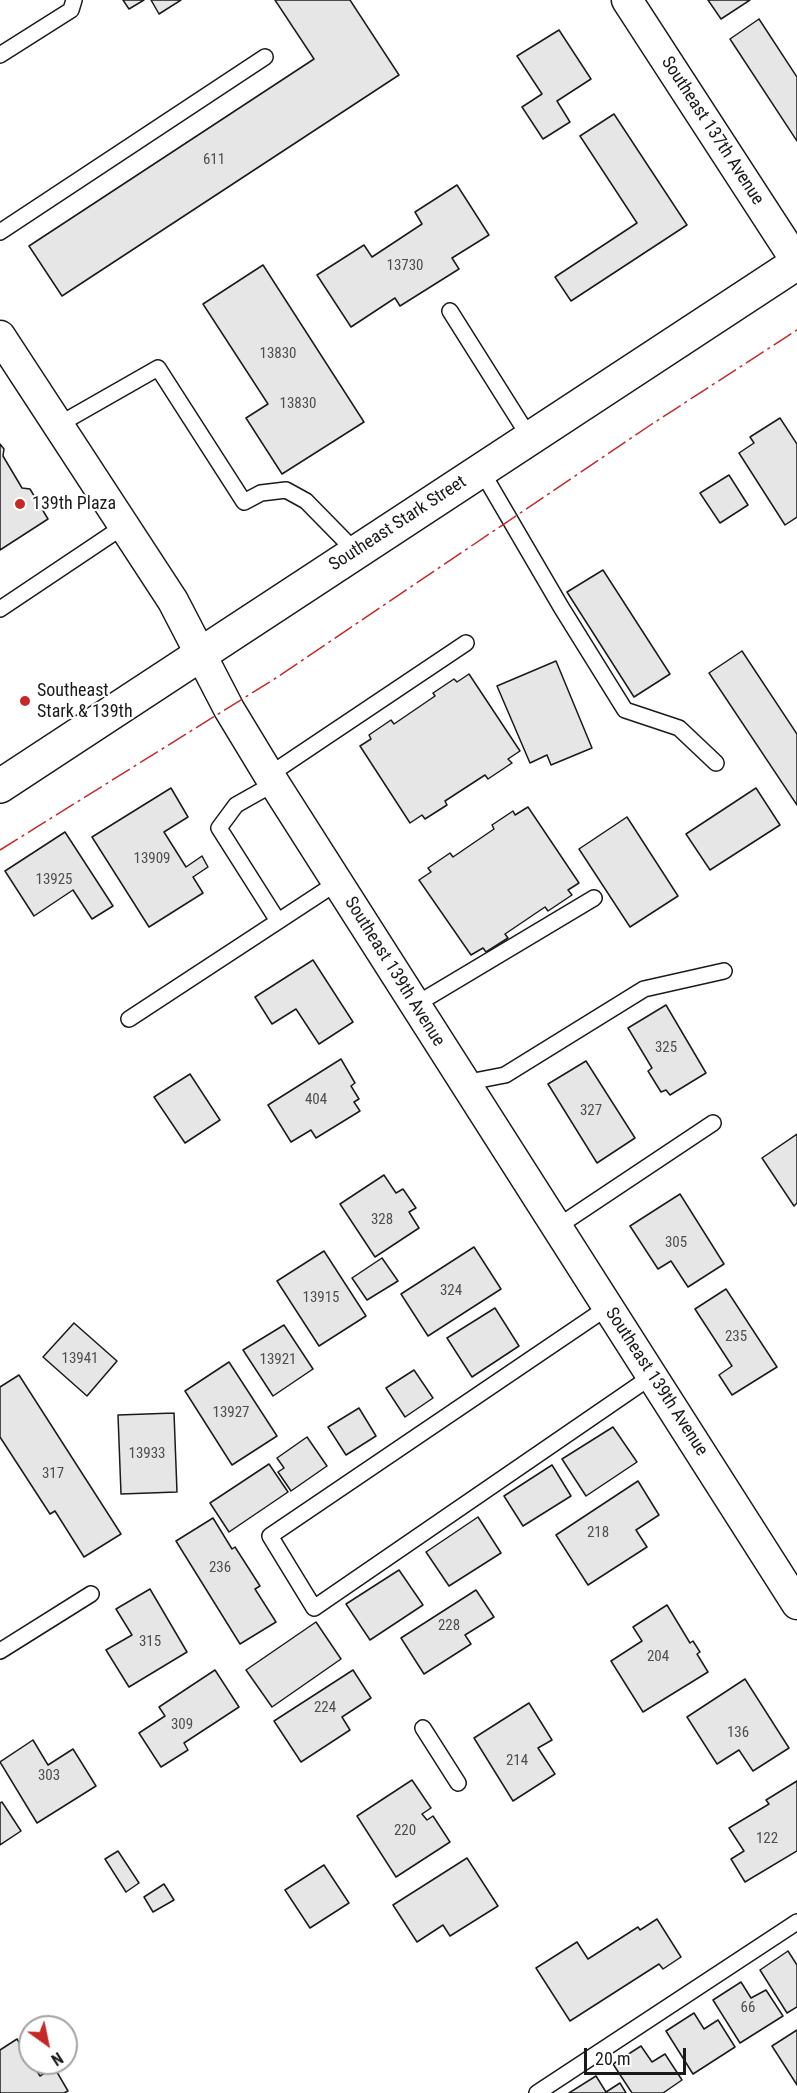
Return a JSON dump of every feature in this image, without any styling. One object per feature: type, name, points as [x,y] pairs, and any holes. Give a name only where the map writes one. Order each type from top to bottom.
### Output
[{"type":"main road","name":"Southeast Stark Street","points":[[0,786],[797,262]]},
{"type":"street","name":"Southeast 137th Avenue","points":[[627,0],[797,262]]},
{"type":"street","name":"Southeast 139th Avenue","points":[[0,336],[173,601],[229,709],[272,779],[797,1604]]},
{"type":"lane","points":[[0,55],[71,10],[74,0]]},
{"type":"lane","points":[[0,232],[265,57]]},
{"type":"lane","points":[[450,311],[530,438]]},
{"type":"lane","points":[[58,424],[158,368],[244,502],[261,494],[285,490],[306,501],[356,552]]},
{"type":"lane","points":[[481,470],[561,607],[625,710],[678,728],[717,763]]},
{"type":"lane","points":[[0,609],[124,526]]},
{"type":"lane","points":[[278,921],[219,828],[236,805],[465,643]]},
{"type":"lane","points":[[129,1019],[338,882]]},
{"type":"lane","points":[[415,1005],[594,898]]},
{"type":"lane","points":[[464,1083],[505,1075],[644,989],[724,971]]},
{"type":"lane","points":[[557,1227],[713,1123]]},
{"type":"lane","points":[[608,1307],[270,1536],[314,1608],[652,1376]]},
{"type":"lane","points":[[0,1651],[91,1594]]},
{"type":"lane","points":[[423,1728],[458,1783]]},
{"type":"lane","points":[[537,2093],[797,1922]]},
{"type":"building","points":[[123,0],[144,0],[129,9]]},
{"type":"building","points":[[151,0],[181,0],[159,14]]},
{"type":"building","points":[[275,0],[350,0],[399,75],[62,296],[29,246],[314,59]]},
{"type":"building","points":[[708,0],[750,0],[721,19]]},
{"type":"building","points":[[759,19],[797,77],[797,141],[730,39]]},
{"type":"building","points":[[559,30],[591,79],[557,101],[570,122],[543,139],[522,107],[542,94],[517,56]]},
{"type":"building","points":[[614,114],[687,225],[571,301],[555,277],[637,223],[580,136]]},
{"type":"building","points":[[457,185],[489,235],[452,258],[459,269],[400,306],[395,298],[351,327],[317,275],[364,245],[372,257],[422,224],[415,212]]},
{"type":"building","points":[[263,265],[364,422],[282,474],[246,418],[268,404],[203,304]]},
{"type":"building","points":[[780,418],[797,444],[797,517],[785,525],[739,453],[754,443],[750,437]]},
{"type":"building","name":"139th Plaza","points":[[0,444],[4,449],[3,456],[22,488],[30,489],[48,519],[0,550]]},
{"type":"building","points":[[729,475],[748,505],[720,523],[700,493]]},
{"type":"building","points":[[603,570],[670,674],[634,697],[567,592]]},
{"type":"building","points":[[742,651],[797,734],[797,805],[709,673]]},
{"type":"building","points":[[556,661],[592,748],[551,765],[547,755],[530,763],[497,686]]},
{"type":"building","points":[[469,674],[520,751],[508,759],[512,763],[488,779],[485,775],[445,801],[447,805],[425,819],[422,815],[410,823],[360,746],[371,739],[369,735],[391,720],[394,724],[435,696],[433,693],[454,679],[457,682]]},
{"type":"building","points":[[171,788],[188,817],[164,832],[186,867],[202,856],[208,867],[193,877],[203,893],[149,927],[92,837]]},
{"type":"building","points":[[756,788],[780,825],[710,870],[686,834]]},
{"type":"building","points":[[528,807],[579,883],[568,890],[572,895],[548,911],[545,907],[505,934],[508,938],[486,952],[483,948],[471,955],[419,880],[431,872],[428,868],[450,853],[453,857],[494,829],[492,825],[513,811],[515,815]]},
{"type":"building","points":[[627,817],[678,896],[630,927],[579,849]]},
{"type":"building","points":[[65,832],[113,906],[92,919],[73,890],[34,916],[5,871]]},
{"type":"building","points":[[313,960],[353,1022],[319,1044],[296,1009],[272,1024],[255,997]]},
{"type":"building","points":[[666,1005],[706,1073],[670,1095],[666,1090],[661,1092],[648,1071],[652,1068],[628,1028]]},
{"type":"building","points":[[341,1059],[355,1083],[351,1086],[359,1099],[354,1102],[360,1111],[316,1138],[311,1130],[291,1142],[268,1105]]},
{"type":"building","points":[[586,1061],[635,1138],[597,1163],[548,1084]]},
{"type":"building","points":[[190,1074],[220,1120],[185,1143],[154,1097]]},
{"type":"building","points":[[797,1134],[797,1203],[794,1206],[762,1158]]},
{"type":"building","points":[[384,1175],[396,1193],[403,1189],[416,1208],[409,1212],[419,1228],[375,1257],[340,1204]]},
{"type":"building","points":[[680,1194],[724,1264],[688,1287],[671,1261],[658,1269],[630,1226]]},
{"type":"building","points":[[474,1247],[501,1289],[428,1336],[401,1294]]},
{"type":"building","points":[[324,1251],[366,1316],[319,1346],[277,1281]]},
{"type":"building","points":[[382,1258],[398,1281],[367,1300],[352,1278]]},
{"type":"building","points":[[726,1289],[777,1367],[732,1395],[719,1375],[732,1366],[695,1309]]},
{"type":"building","points":[[495,1308],[519,1346],[472,1377],[447,1338]]},
{"type":"building","points":[[74,1323],[117,1361],[87,1396],[43,1357]]},
{"type":"building","points":[[284,1325],[313,1369],[273,1396],[243,1350]]},
{"type":"building","points":[[229,1362],[277,1436],[232,1465],[185,1391]]},
{"type":"building","points":[[414,1370],[433,1398],[405,1417],[386,1388]]},
{"type":"building","points":[[19,1375],[121,1534],[84,1557],[55,1511],[50,1514],[0,1437],[0,1387]]},
{"type":"building","points":[[359,1408],[376,1436],[346,1455],[328,1427]]},
{"type":"building","points":[[174,1413],[177,1492],[121,1494],[118,1415]]},
{"type":"building","points":[[613,1427],[637,1462],[586,1496],[562,1459]]},
{"type":"building","points":[[307,1437],[327,1466],[291,1491],[278,1472],[284,1468],[277,1458]]},
{"type":"building","points":[[269,1464],[288,1492],[229,1532],[210,1503]]},
{"type":"building","points":[[552,1465],[571,1496],[523,1526],[504,1496]]},
{"type":"building","points":[[638,1481],[659,1515],[636,1530],[647,1547],[588,1585],[556,1535]]},
{"type":"building","points":[[478,1517],[501,1553],[449,1586],[426,1552]]},
{"type":"building","points":[[213,1518],[232,1549],[235,1547],[260,1586],[255,1589],[276,1622],[240,1644],[176,1541]]},
{"type":"building","points":[[399,1570],[423,1605],[370,1640],[346,1604]]},
{"type":"building","points":[[150,1589],[187,1652],[129,1687],[106,1650],[132,1635],[116,1609]]},
{"type":"building","points":[[476,1590],[494,1617],[465,1635],[471,1644],[424,1674],[401,1638]]},
{"type":"building","points":[[667,1605],[690,1643],[693,1641],[700,1652],[697,1654],[708,1672],[643,1712],[611,1661],[642,1641],[633,1627]]},
{"type":"building","points":[[316,1622],[341,1659],[272,1707],[246,1670]]},
{"type":"building","points":[[215,1670],[239,1707],[184,1743],[188,1750],[161,1767],[139,1733],[165,1716],[159,1707]]},
{"type":"building","points":[[353,1670],[371,1698],[342,1717],[350,1730],[301,1762],[274,1721]]},
{"type":"building","points":[[745,1679],[789,1748],[753,1771],[739,1750],[717,1764],[687,1717]]},
{"type":"building","points":[[529,1703],[552,1740],[538,1748],[555,1774],[513,1801],[474,1738]]},
{"type":"building","points":[[33,1740],[48,1765],[73,1749],[96,1786],[37,1823],[0,1762]]},
{"type":"building","points":[[412,1780],[431,1808],[422,1814],[427,1820],[433,1816],[450,1842],[396,1877],[357,1816]]},
{"type":"building","points":[[797,1781],[797,1851],[745,1882],[731,1859],[744,1851],[729,1828],[769,1804],[766,1800]]},
{"type":"building","points":[[2,1802],[21,1831],[0,1845],[0,1803]]},
{"type":"building","points":[[118,1851],[139,1883],[126,1892],[105,1859]]},
{"type":"building","points":[[467,1858],[498,1906],[450,1936],[443,1925],[417,1942],[393,1905]]},
{"type":"building","points":[[324,1865],[349,1903],[310,1928],[285,1890]]},
{"type":"building","points":[[164,1884],[174,1900],[153,1912],[144,1897]]},
{"type":"building","points":[[657,1919],[681,1957],[663,1969],[659,1964],[570,2021],[536,1968],[577,1942],[588,1959],[638,1927],[640,1930]]},
{"type":"building","points":[[788,1951],[797,1965],[797,2007],[787,2013],[760,1970]]},
{"type":"building","points":[[741,1982],[751,1998],[766,1990],[783,2016],[740,2043],[713,2000]]},
{"type":"building","points":[[694,2013],[704,2029],[718,2020],[735,2047],[693,2074],[666,2031]]},
{"type":"building","points":[[797,2030],[797,2085],[772,2046]]},
{"type":"building","points":[[17,2039],[18,2075],[59,2075],[68,2091],[64,2093],[0,2093],[0,2050]]},
{"type":"building","points":[[641,2046],[652,2062],[665,2054],[682,2080],[663,2093],[632,2093],[613,2064]]},
{"type":"building","points":[[596,2076],[606,2092],[620,2083],[626,2093],[569,2093]]},
{"type":"power","points":[[0,850],[276,678],[649,426],[797,330]]},
{"type":"place","name":"139th Plaza","points":[[20,504]]},
{"type":"place","name":"Southeast Stark & 139th","points":[[25,701]]}]
